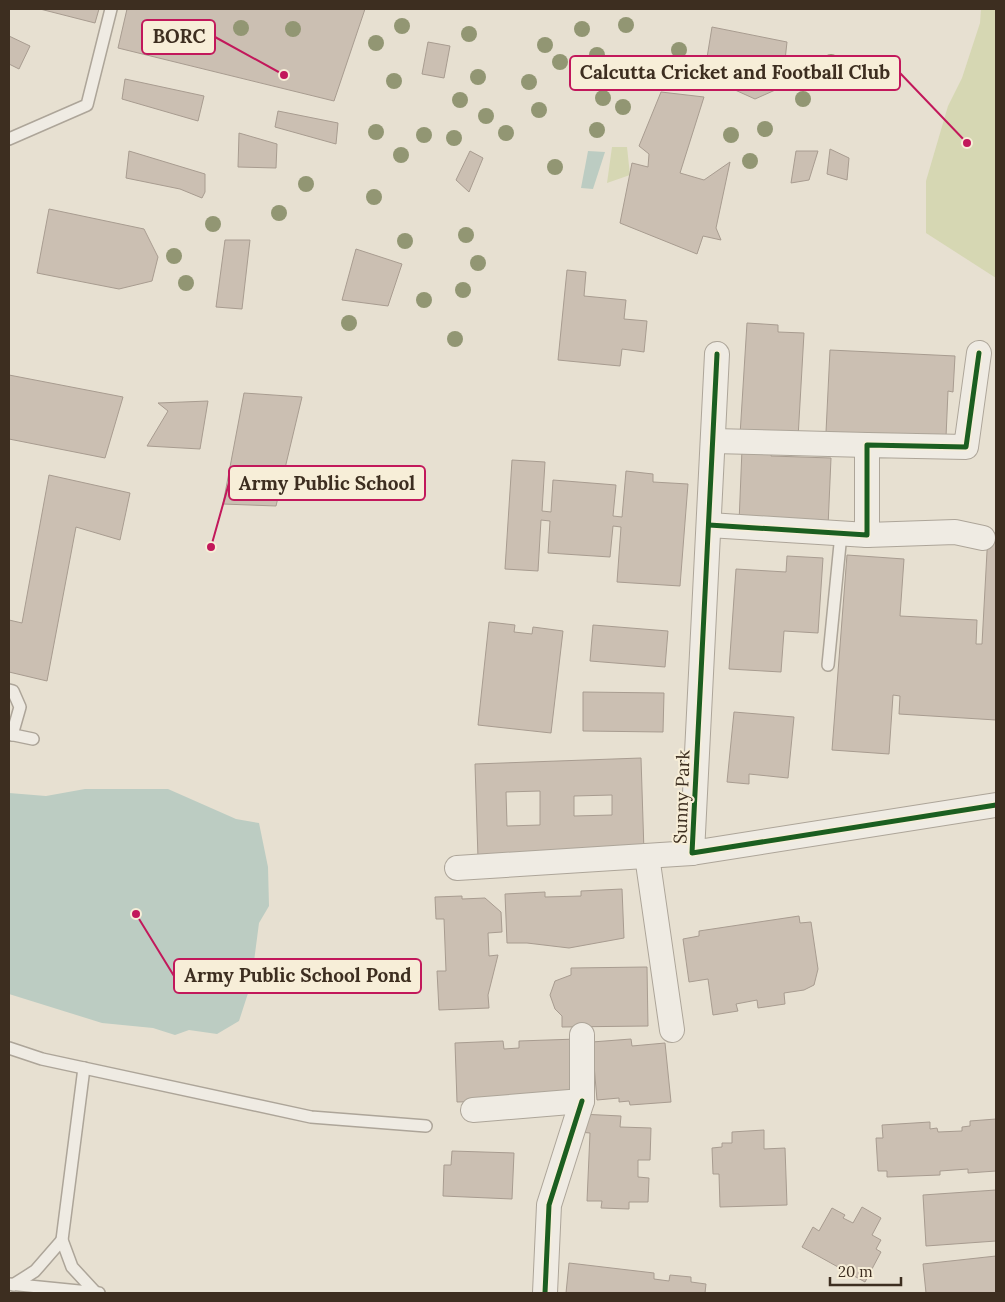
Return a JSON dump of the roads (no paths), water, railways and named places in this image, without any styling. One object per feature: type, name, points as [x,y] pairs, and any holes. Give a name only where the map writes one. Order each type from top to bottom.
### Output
[{"type":"street","points":[[713,441],[966,446],[980,353]]},
{"type":"street","name":"Sunny Park","points":[[717,354],[692,853],[996,805]]},
{"type":"street","points":[[867,445],[868,535]]},
{"type":"street","points":[[709,525],[868,535],[955,532],[983,538]]},
{"type":"street","points":[[457,868],[692,853]]},
{"type":"street","points":[[647,856],[672,1030]]},
{"type":"street","points":[[545,1293],[549,1204],[582,1101],[582,1035]]},
{"type":"street","points":[[473,1110],[582,1101]]},
{"type":"lane","points":[[9,139],[87,105],[111,9]]},
{"type":"lane","points":[[828,665],[841,534]]},
{"type":"lane","points":[[9,690],[13,691],[20,707],[10,734],[33,739]]},
{"type":"lane","points":[[9,1048],[42,1059],[311,1118],[426,1126]]},
{"type":"lane","points":[[84,1068],[62,1240],[72,1267],[96,1293]]},
{"type":"lane","points":[[11,1284],[35,1271],[62,1240]]},
{"type":"lane","points":[[11,1284],[101,1293]]},
{"type":"place","name":"BORC","points":[[284,75]]},
{"type":"place","name":"Calcutta Cricket and Football Club","points":[[967,143]]},
{"type":"place","name":"Army Public School","points":[[211,547]]},
{"type":"place","name":"Army Public School Pond","points":[[136,914]]}]
